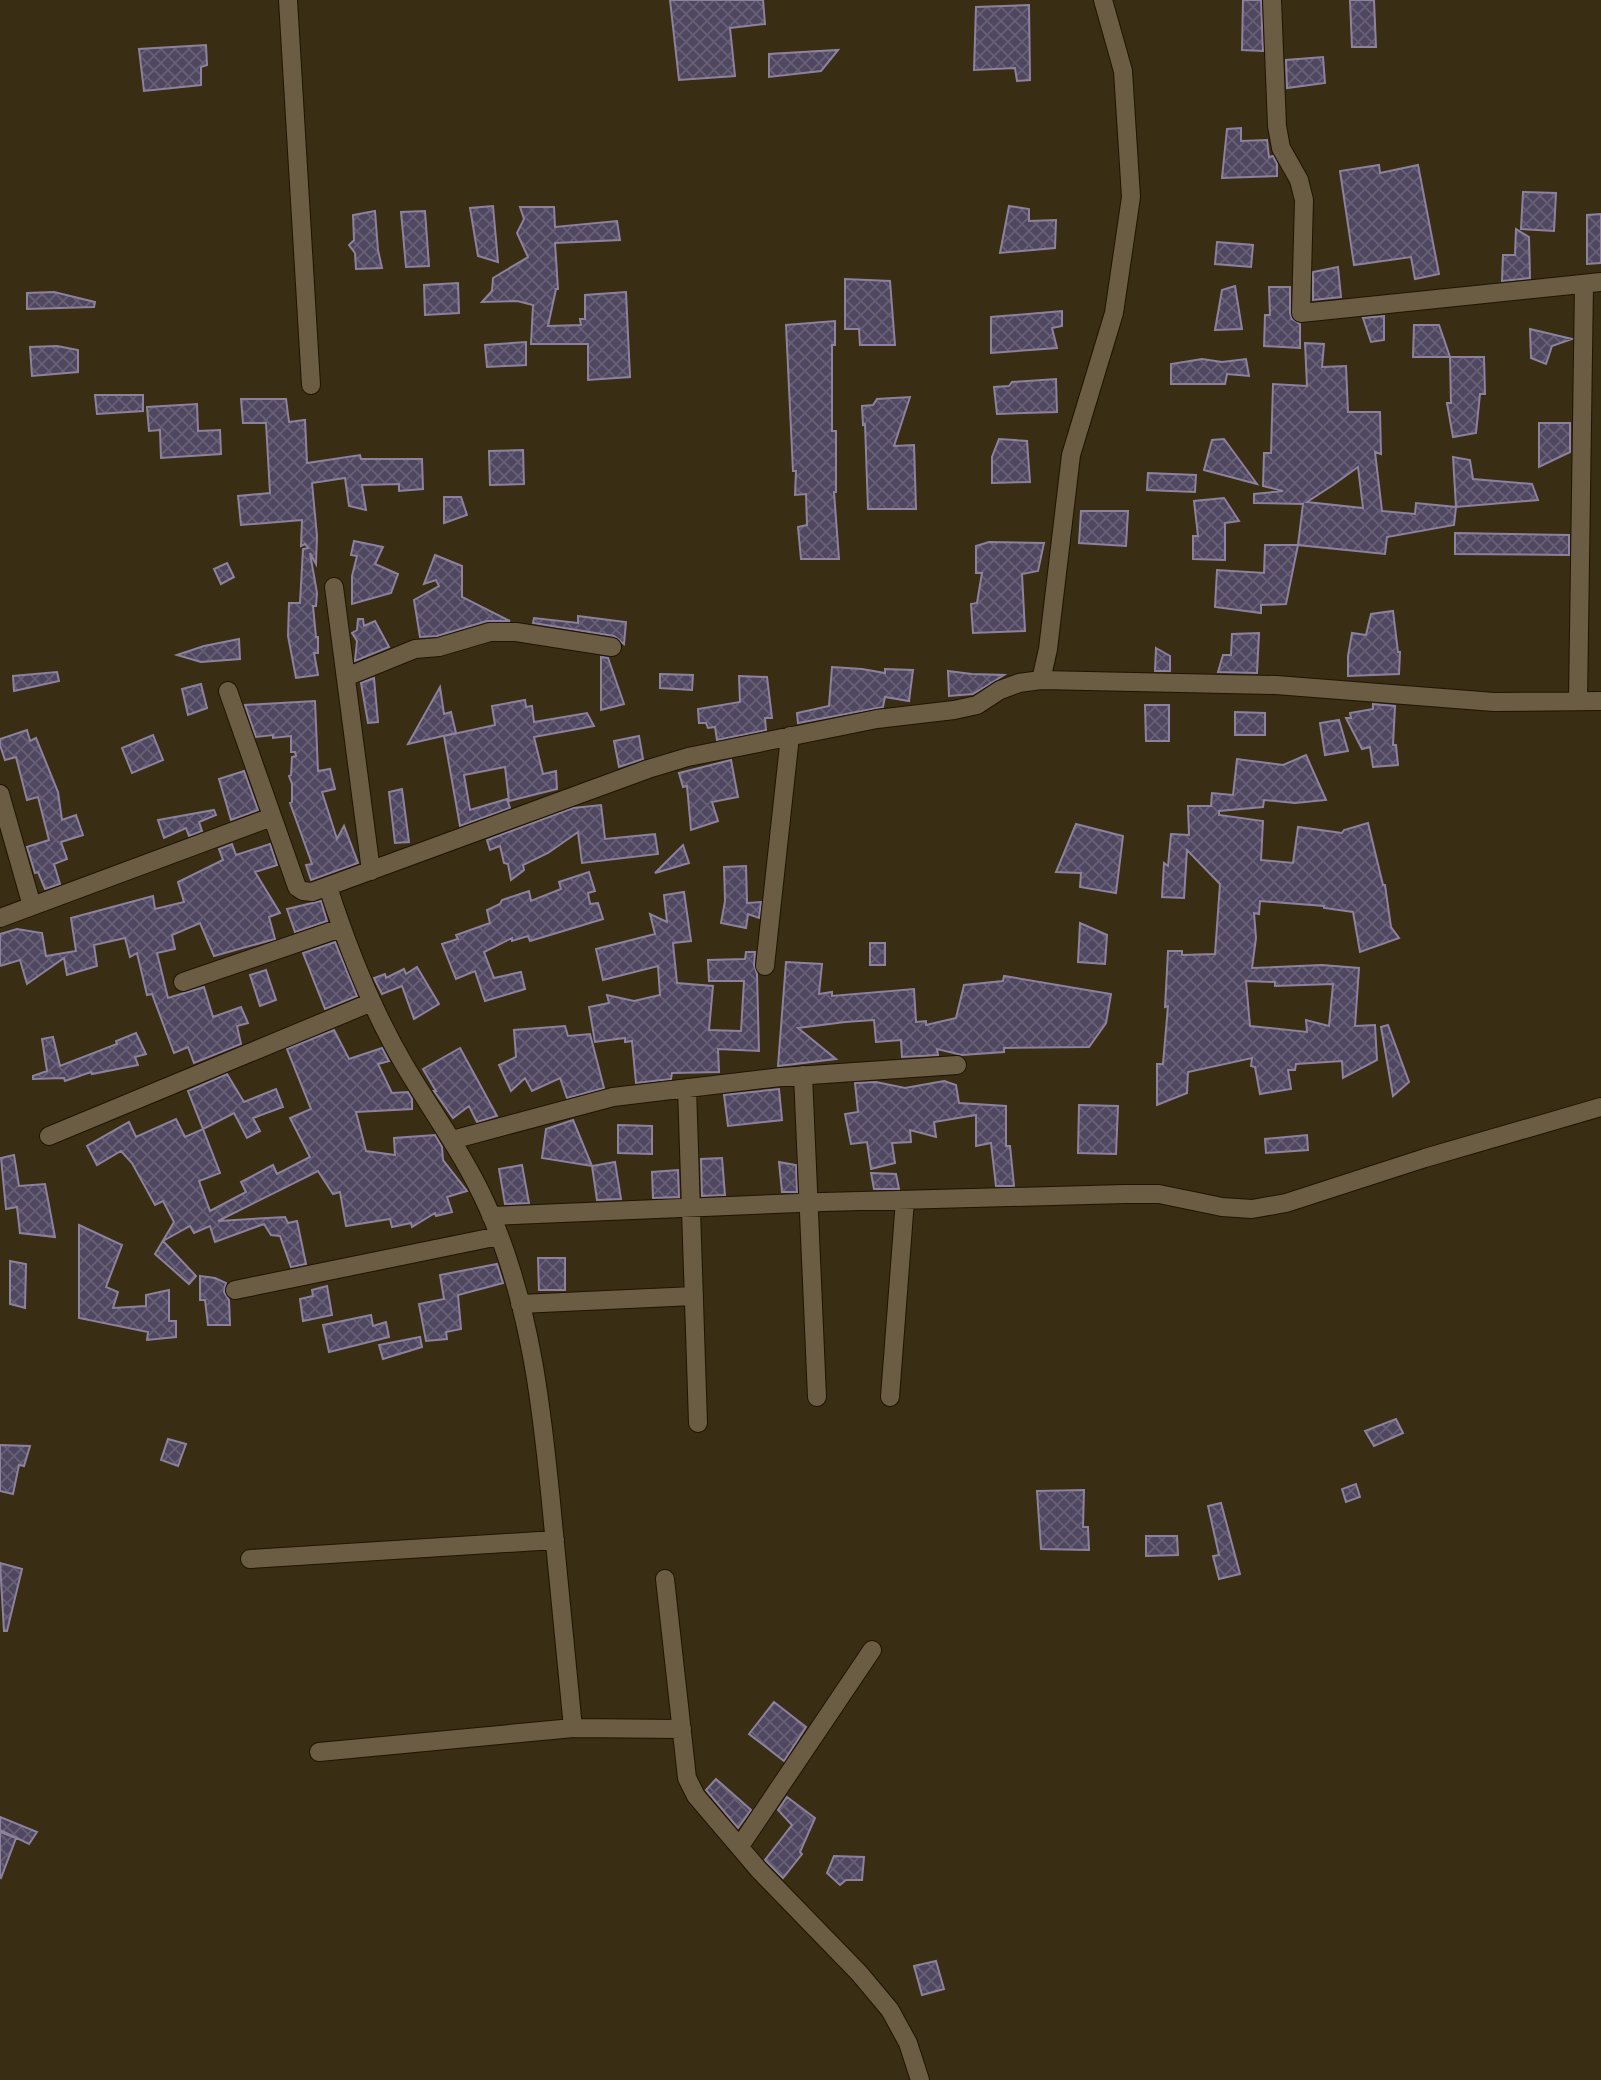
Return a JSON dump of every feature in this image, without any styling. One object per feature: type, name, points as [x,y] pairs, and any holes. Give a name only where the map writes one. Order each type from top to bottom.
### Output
[{"type":"street","points":[[288,0],[311,385]]},
{"type":"street","points":[[1041,680],[1048,649],[1070,455],[1114,313],[1131,197],[1123,71],[1103,0]]},
{"type":"street","points":[[1272,0],[1276,126],[1281,148],[1299,180],[1304,200],[1301,313],[1592,283],[1578,701]]},
{"type":"street","points":[[334,587],[371,871]]},
{"type":"street","points":[[346,677],[415,649],[439,647],[490,632],[516,632],[612,647]]},
{"type":"street","points":[[228,691],[297,887],[312,892],[648,769],[688,757],[877,719],[977,705],[1000,690],[1019,683],[1041,680],[1276,685],[1494,702],[1601,701]]},
{"type":"street","points":[[765,966],[790,736]]},
{"type":"street","points":[[0,794],[32,906]]},
{"type":"street","points":[[0,918],[272,817]]},
{"type":"street","points":[[328,887],[341,928],[372,1002],[405,1065],[452,1140],[491,1216],[520,1304],[544,1418],[573,1728]]},
{"type":"street","points":[[183,982],[341,928]]},
{"type":"street","points":[[49,1136],[372,1002]]},
{"type":"street","points":[[452,1140],[613,1097],[803,1076],[957,1065]]},
{"type":"street","points":[[803,1076],[817,1397]]},
{"type":"street","points":[[687,1088],[698,1423]]},
{"type":"street","points":[[491,1216],[808,1202],[1159,1194],[1222,1207],[1252,1209],[1286,1203],[1425,1158],[1601,1107]]},
{"type":"street","points":[[890,1397],[905,1200]]},
{"type":"street","points":[[234,1290],[499,1237]]},
{"type":"street","points":[[520,1304],[694,1296]]},
{"type":"street","points":[[250,1559],[555,1541]]},
{"type":"street","points":[[665,1579],[687,1778],[696,1796],[782,1895],[851,1964],[890,2010],[908,2043],[920,2080]]},
{"type":"street","points":[[740,1846],[873,1650]]},
{"type":"street","points":[[319,1752],[573,1728],[682,1729]]},
{"type":"building","points":[[670,0],[763,0],[765,24],[730,28],[735,76],[679,80]]},
{"type":"building","points":[[1243,0],[1261,0],[1263,51],[1242,50]]},
{"type":"building","points":[[1350,0],[1374,0],[1376,47],[1352,47]]},
{"type":"building","points":[[1029,5],[1030,80],[1017,81],[1015,68],[974,70],[976,7]]},
{"type":"building","points":[[206,45],[207,65],[201,67],[201,85],[144,91],[139,49]]},
{"type":"building","points":[[838,50],[821,71],[769,77],[769,54]]},
{"type":"building","points":[[1323,57],[1325,83],[1287,88],[1286,60]]},
{"type":"building","points":[[1241,128],[1241,141],[1267,140],[1269,157],[1273,156],[1277,164],[1277,176],[1222,178],[1227,129]]},
{"type":"building","points":[[1379,165],[1380,173],[1418,165],[1439,274],[1415,279],[1411,257],[1354,265],[1340,171]]},
{"type":"building","points":[[1523,192],[1556,193],[1554,231],[1521,229]]},
{"type":"building","points":[[493,206],[498,262],[478,256],[470,208]]},
{"type":"building","points":[[1009,206],[1029,209],[1029,221],[1056,220],[1055,248],[1000,253]]},
{"type":"building","points":[[520,207],[554,207],[555,227],[617,221],[620,240],[555,243],[558,289],[548,326],[581,325],[580,319],[585,319],[585,295],[626,292],[630,377],[588,380],[588,344],[531,344],[533,305],[517,301],[482,302],[492,291],[493,278],[528,257],[517,233],[524,219]]},
{"type":"building","points":[[375,211],[382,268],[356,269],[355,253],[349,245],[354,240],[353,215]]},
{"type":"building","points":[[425,211],[429,266],[406,267],[401,212]]},
{"type":"building","points":[[1601,214],[1601,263],[1587,264],[1587,215]]},
{"type":"building","points":[[1516,229],[1529,237],[1530,278],[1502,281],[1503,255],[1515,255]]},
{"type":"building","points":[[1217,242],[1253,245],[1251,267],[1215,264]]},
{"type":"building","points":[[1338,267],[1341,297],[1313,300],[1313,272]]},
{"type":"building","points":[[845,279],[890,281],[895,345],[860,345],[859,329],[845,329]]},
{"type":"building","points":[[458,283],[459,313],[425,315],[424,285]]},
{"type":"building","points":[[1235,286],[1242,329],[1215,330],[1222,290]]},
{"type":"building","points":[[1269,287],[1290,287],[1290,313],[1292,319],[1300,324],[1300,348],[1264,346],[1265,315],[1270,315]]},
{"type":"building","points":[[54,292],[95,302],[94,307],[27,309],[27,293]]},
{"type":"building","points":[[1062,311],[1062,326],[1052,328],[1057,348],[991,353],[991,317]]},
{"type":"building","points":[[1384,316],[1384,340],[1371,342],[1363,318]]},
{"type":"building","points":[[835,321],[835,345],[832,345],[832,431],[836,431],[834,492],[839,559],[801,559],[798,527],[807,525],[806,494],[795,495],[796,471],[793,471],[786,325]]},
{"type":"building","points":[[1414,325],[1439,325],[1450,357],[1413,357]]},
{"type":"building","points":[[1530,329],[1572,339],[1552,346],[1546,364],[1531,358]]},
{"type":"building","points":[[526,342],[526,365],[487,367],[485,345]]},
{"type":"building","points":[[1305,343],[1324,344],[1322,367],[1346,366],[1348,412],[1380,412],[1381,454],[1375,452],[1382,511],[1415,514],[1416,503],[1456,507],[1454,525],[1387,537],[1385,554],[1298,545],[1303,504],[1254,503],[1254,494],[1283,491],[1263,486],[1264,453],[1271,453],[1273,384],[1307,386]],"holes":[[[1358,467],[1363,508],[1307,502]]]},
{"type":"building","points":[[57,346],[78,350],[78,372],[32,376],[30,347]]},
{"type":"building","points":[[1450,357],[1484,357],[1485,394],[1480,394],[1476,433],[1453,437],[1447,403],[1451,403]]},
{"type":"building","points":[[1202,359],[1222,362],[1246,359],[1249,376],[1227,374],[1225,384],[1171,384],[1171,364]]},
{"type":"building","points":[[1056,379],[1057,412],[997,414],[994,387],[1009,386],[1012,382]]},
{"type":"building","points":[[95,395],[143,395],[143,411],[97,414]]},
{"type":"building","points":[[910,397],[894,446],[914,445],[916,509],[868,509],[862,406],[873,405],[877,399]]},
{"type":"building","points":[[241,399],[286,399],[289,422],[305,420],[307,463],[360,455],[361,459],[422,459],[423,489],[399,491],[399,484],[362,485],[366,510],[349,506],[345,478],[312,483],[317,536],[316,564],[310,553],[317,593],[316,606],[313,606],[318,637],[318,653],[314,653],[318,675],[296,678],[288,636],[289,603],[300,603],[303,549],[308,548],[305,544],[301,546],[302,520],[241,525],[238,496],[270,493],[266,423],[243,423]]},
{"type":"building","points":[[197,404],[198,431],[220,430],[221,454],[161,458],[160,430],[149,431],[147,407]]},
{"type":"building","points":[[1539,423],[1570,423],[1570,452],[1539,467]]},
{"type":"building","points":[[999,439],[1027,441],[1030,482],[992,483],[992,457]]},
{"type":"building","points":[[1224,439],[1257,484],[1204,470],[1212,440]]},
{"type":"building","points":[[523,450],[524,484],[490,485],[489,451]]},
{"type":"building","points":[[1453,457],[1470,460],[1473,479],[1532,484],[1538,500],[1456,507]]},
{"type":"building","points":[[1148,473],[1196,475],[1195,492],[1147,490]]},
{"type":"building","points":[[444,497],[461,497],[467,515],[444,523]]},
{"type":"building","points":[[1224,498],[1239,521],[1225,523],[1225,560],[1193,559],[1193,536],[1198,536],[1194,501]]},
{"type":"building","points":[[1081,511],[1128,511],[1126,546],[1079,543]]},
{"type":"building","points":[[1455,533],[1569,535],[1569,555],[1455,554]]},
{"type":"building","points":[[354,541],[383,547],[375,564],[398,574],[391,593],[352,604],[352,576],[357,556],[351,555]]},
{"type":"building","points":[[989,542],[1044,543],[1038,571],[1022,574],[1025,631],[973,633],[971,604],[977,603],[982,573],[976,573],[976,546]]},
{"type":"building","points":[[1265,545],[1298,545],[1286,604],[1261,605],[1261,613],[1215,607],[1217,570],[1264,573]]},
{"type":"building","points":[[435,555],[462,566],[462,597],[510,621],[487,621],[437,636],[420,637],[414,600],[439,586],[436,580],[424,584]]},
{"type":"building","points":[[227,563],[234,577],[221,584],[214,569]]},
{"type":"building","points":[[1393,611],[1400,652],[1399,674],[1348,676],[1352,633],[1366,635],[1371,614]]},
{"type":"building","points":[[578,616],[626,622],[624,644],[614,636],[533,623],[534,618],[578,623]]},
{"type":"building","points":[[358,619],[363,619],[364,626],[375,621],[389,647],[355,661],[357,641],[352,633],[357,630]]},
{"type":"building","points":[[1259,633],[1257,673],[1218,672],[1223,655],[1231,655],[1232,634]]},
{"type":"building","points":[[239,639],[240,659],[201,662],[177,655],[204,646]]},
{"type":"building","points":[[1156,648],[1170,656],[1170,671],[1155,671]]},
{"type":"building","points":[[601,657],[608,658],[624,704],[601,710]]},
{"type":"building","points":[[832,667],[885,673],[885,669],[913,670],[909,701],[885,697],[883,707],[798,723],[797,713],[829,706]]},
{"type":"building","points":[[948,671],[1004,675],[973,694],[949,696]]},
{"type":"building","points":[[57,672],[59,681],[14,691],[13,676]]},
{"type":"building","points":[[660,674],[693,675],[692,690],[660,688]]},
{"type":"building","points":[[739,676],[767,677],[772,718],[765,718],[766,730],[717,740],[715,727],[708,728],[706,723],[699,723],[698,709],[740,702]]},
{"type":"building","points":[[374,678],[378,722],[368,723],[361,683]]},
{"type":"building","points":[[201,684],[207,708],[188,715],[182,689]]},
{"type":"building","points":[[440,687],[444,714],[451,712],[456,733],[408,744]]},
{"type":"building","points":[[525,700],[526,707],[532,706],[534,722],[587,713],[594,726],[534,737],[543,774],[556,771],[557,789],[509,801],[505,767],[464,775],[470,810],[507,799],[510,808],[460,826],[444,736],[495,725],[492,706]]},
{"type":"building","points":[[315,701],[318,771],[330,769],[335,789],[322,792],[337,839],[344,826],[358,863],[311,880],[306,865],[312,864],[290,803],[292,784],[289,776],[292,757],[296,756],[295,752],[291,752],[291,736],[256,737],[245,705]]},
{"type":"building","points":[[1373,704],[1395,706],[1393,745],[1396,745],[1398,765],[1373,767],[1370,747],[1362,749],[1346,718],[1351,718],[1350,713],[1373,709]]},
{"type":"building","points":[[1145,705],[1169,705],[1169,741],[1146,741]]},
{"type":"building","points":[[1235,712],[1265,713],[1265,735],[1235,735]]},
{"type":"building","points":[[1339,720],[1348,751],[1325,755],[1320,723]]},
{"type":"building","points":[[27,730],[30,741],[36,738],[58,792],[62,820],[76,815],[83,835],[61,842],[67,859],[54,864],[60,884],[45,889],[38,872],[35,873],[27,847],[49,840],[38,797],[27,800],[16,757],[5,760],[0,745],[0,739]]},
{"type":"building","points":[[153,735],[163,760],[132,773],[122,748]]},
{"type":"building","points":[[639,736],[643,759],[619,767],[614,741]]},
{"type":"building","points":[[1306,755],[1326,800],[1295,803],[1264,800],[1263,807],[1219,811],[1219,815],[1263,821],[1261,860],[1293,863],[1298,827],[1342,833],[1368,823],[1385,885],[1391,927],[1399,938],[1360,952],[1353,912],[1324,906],[1260,901],[1259,914],[1254,913],[1256,938],[1252,968],[1322,965],[1359,968],[1355,1026],[1375,1025],[1377,1060],[1343,1078],[1342,1061],[1296,1064],[1295,1070],[1288,1070],[1291,1089],[1260,1094],[1255,1067],[1251,1066],[1252,1058],[1188,1072],[1187,1093],[1157,1105],[1157,1064],[1163,1064],[1168,1006],[1165,1007],[1168,951],[1182,951],[1182,955],[1215,954],[1220,884],[1187,850],[1184,898],[1162,897],[1164,863],[1168,866],[1171,834],[1189,835],[1188,806],[1211,806],[1212,793],[1233,795],[1237,759],[1283,765]],"holes":[[[1246,981],[1275,982],[1275,986],[1333,984],[1329,1026],[1306,1020],[1307,1032],[1250,1026]]]},
{"type":"building","points":[[731,760],[738,797],[712,802],[718,821],[691,830],[687,786],[683,787],[679,773]]},
{"type":"building","points":[[244,771],[258,810],[231,820],[219,779]]},
{"type":"building","points":[[402,789],[409,842],[395,843],[389,792]]},
{"type":"building","points":[[601,805],[605,839],[655,834],[658,854],[582,863],[578,832],[548,853],[523,865],[524,870],[511,880],[500,846],[490,850],[487,840],[573,808]]},
{"type":"building","points":[[214,810],[216,815],[199,822],[202,831],[189,836],[186,828],[164,838],[158,820]]},
{"type":"building","points":[[1076,824],[1123,836],[1116,893],[1080,887],[1081,873],[1056,872]]},
{"type":"building","points":[[232,844],[236,855],[270,844],[277,865],[255,872],[280,913],[269,917],[275,939],[214,956],[200,923],[172,935],[175,949],[157,953],[168,998],[204,987],[213,1017],[241,1007],[248,1023],[237,1026],[241,1044],[194,1063],[188,1047],[174,1053],[152,994],[147,995],[137,953],[130,957],[125,938],[94,945],[97,966],[67,975],[64,958],[27,984],[20,960],[0,966],[0,934],[17,929],[42,933],[46,956],[76,951],[71,918],[153,896],[155,909],[184,902],[178,882],[223,860],[219,849]]},
{"type":"building","points":[[683,845],[689,863],[655,873]]},
{"type":"building","points":[[746,866],[747,903],[761,902],[759,918],[748,914],[746,928],[721,923],[725,901],[724,867]]},
{"type":"building","points":[[589,872],[595,891],[588,893],[590,904],[598,903],[603,919],[530,941],[528,936],[512,941],[512,938],[484,952],[494,978],[521,972],[525,989],[485,1001],[475,971],[456,979],[442,944],[458,939],[456,935],[490,923],[487,910],[500,904],[502,900],[529,891],[531,901],[561,889],[559,882]]},
{"type":"building","points":[[684,892],[691,941],[673,943],[677,983],[713,986],[709,1030],[741,1031],[744,981],[709,981],[708,960],[745,959],[746,952],[755,952],[759,1051],[718,1049],[719,1072],[672,1073],[671,1079],[636,1083],[632,1041],[625,1042],[625,1038],[595,1042],[589,1007],[609,1003],[607,995],[634,1001],[660,995],[658,966],[603,980],[596,949],[655,934],[650,914],[667,922],[664,895]]},
{"type":"building","points":[[321,901],[327,921],[295,932],[287,909]]},
{"type":"building","points":[[1080,923],[1107,935],[1105,964],[1078,962]]},
{"type":"building","points":[[335,942],[357,996],[325,1009],[303,953]]},
{"type":"building","points":[[870,943],[885,943],[885,965],[870,965]]},
{"type":"building","points":[[786,962],[822,964],[819,994],[832,992],[832,996],[914,989],[916,1022],[926,1021],[926,1025],[956,1018],[964,985],[1003,981],[1004,976],[1111,994],[1106,1023],[1089,1047],[1004,1048],[1004,1052],[962,1055],[937,1049],[938,1055],[902,1057],[901,1040],[876,1042],[874,1020],[798,1028],[836,1059],[778,1066]]},
{"type":"building","points":[[417,967],[439,1004],[414,1019],[402,986],[382,994],[374,978],[385,974],[386,978],[404,969],[406,974]]},
{"type":"building","points":[[266,970],[276,1000],[260,1006],[250,975]]},
{"type":"building","points":[[1388,1025],[1409,1082],[1393,1096],[1381,1027]]},
{"type":"building","points":[[565,1026],[568,1036],[590,1034],[604,1088],[567,1098],[560,1078],[532,1091],[525,1078],[511,1091],[499,1065],[516,1057],[514,1030]]},
{"type":"building","points":[[334,1030],[349,1059],[382,1048],[389,1061],[378,1064],[392,1093],[408,1092],[412,1099],[412,1109],[356,1112],[366,1151],[395,1155],[394,1138],[435,1135],[442,1147],[443,1160],[467,1191],[447,1197],[452,1212],[436,1216],[435,1213],[412,1227],[411,1223],[392,1227],[390,1219],[346,1226],[340,1192],[333,1194],[318,1171],[218,1221],[285,1217],[288,1223],[297,1221],[306,1264],[291,1267],[280,1236],[271,1235],[264,1224],[215,1242],[210,1226],[194,1233],[190,1226],[163,1241],[196,1276],[189,1284],[155,1254],[174,1222],[163,1201],[155,1205],[132,1163],[121,1151],[97,1165],[87,1146],[129,1122],[136,1137],[176,1119],[185,1137],[203,1129],[220,1173],[199,1181],[210,1211],[246,1192],[241,1182],[273,1165],[277,1174],[310,1157],[290,1118],[311,1109],[287,1049]]},
{"type":"building","points":[[136,1033],[146,1054],[135,1057],[138,1065],[92,1074],[91,1072],[65,1081],[64,1078],[33,1079],[33,1076],[47,1071],[42,1039],[53,1037],[60,1066],[117,1044],[116,1041]]},
{"type":"building","points":[[460,1048],[497,1116],[477,1122],[469,1106],[453,1118],[434,1091],[423,1069]]},
{"type":"building","points":[[227,1074],[244,1102],[276,1089],[283,1107],[253,1118],[260,1131],[247,1138],[234,1113],[203,1129],[188,1091]]},
{"type":"building","points":[[944,1081],[956,1085],[959,1103],[1006,1106],[1006,1146],[1010,1146],[1014,1186],[996,1186],[991,1143],[976,1146],[976,1115],[934,1122],[936,1137],[910,1130],[911,1142],[892,1143],[895,1163],[871,1169],[867,1142],[851,1144],[845,1114],[858,1112],[855,1083],[876,1082],[905,1088]]},
{"type":"building","points":[[779,1089],[782,1120],[728,1126],[724,1095]]},
{"type":"building","points":[[1079,1105],[1118,1106],[1116,1154],[1078,1153]]},
{"type":"building","points":[[573,1120],[592,1166],[542,1158],[546,1129]]},
{"type":"building","points":[[618,1125],[652,1126],[652,1154],[618,1153]]},
{"type":"building","points":[[1307,1135],[1308,1150],[1266,1153],[1265,1139]]},
{"type":"building","points":[[14,1155],[19,1186],[45,1184],[55,1237],[20,1233],[17,1207],[6,1209],[1,1158]]},
{"type":"building","points":[[722,1158],[725,1195],[702,1196],[701,1159]]},
{"type":"building","points":[[615,1162],[621,1199],[597,1200],[592,1166]]},
{"type":"building","points":[[779,1162],[796,1165],[797,1192],[782,1192]]},
{"type":"building","points":[[522,1165],[529,1203],[505,1204],[499,1169]]},
{"type":"building","points":[[678,1170],[679,1197],[653,1198],[652,1172]]},
{"type":"building","points":[[871,1173],[896,1174],[899,1189],[874,1189]]},
{"type":"building","points":[[79,1225],[122,1245],[106,1287],[118,1292],[113,1308],[146,1306],[146,1295],[169,1290],[169,1321],[176,1321],[176,1337],[147,1340],[148,1332],[79,1318]]},
{"type":"building","points":[[538,1258],[565,1258],[565,1290],[539,1290]]},
{"type":"building","points":[[10,1261],[26,1264],[25,1308],[10,1304]]},
{"type":"building","points":[[497,1264],[503,1283],[458,1295],[461,1329],[446,1332],[447,1339],[426,1341],[419,1304],[444,1299],[440,1275]]},
{"type":"building","points":[[200,1276],[226,1283],[224,1292],[229,1300],[230,1325],[208,1325],[205,1300],[200,1300]]},
{"type":"building","points":[[327,1286],[332,1315],[303,1321],[300,1299],[313,1296],[312,1290]]},
{"type":"building","points":[[371,1315],[373,1326],[386,1322],[389,1337],[329,1352],[323,1325]]},
{"type":"building","points":[[420,1337],[422,1347],[383,1359],[379,1345]]},
{"type":"building","points":[[1396,1419],[1403,1433],[1374,1446],[1365,1431]]},
{"type":"building","points":[[168,1439],[186,1444],[178,1466],[161,1460]]},
{"type":"building","points":[[0,1445],[30,1446],[24,1466],[19,1465],[13,1494],[0,1491]]},
{"type":"building","points":[[1356,1484],[1360,1497],[1346,1502],[1342,1489]]},
{"type":"building","points":[[1084,1490],[1083,1527],[1088,1527],[1089,1550],[1041,1549],[1037,1491]]},
{"type":"building","points":[[1221,1503],[1240,1574],[1219,1579],[1213,1556],[1219,1555],[1208,1506]]},
{"type":"building","points":[[1146,1536],[1177,1536],[1178,1555],[1146,1556]]},
{"type":"building","points":[[0,1563],[22,1569],[7,1631],[4,1631]]},
{"type":"building","points":[[774,1702],[806,1727],[784,1761],[749,1734]]},
{"type":"building","points":[[716,1779],[751,1810],[738,1828],[706,1790]]},
{"type":"building","points":[[787,1797],[815,1818],[800,1852],[802,1854],[783,1878],[765,1860],[792,1825],[778,1810]]},
{"type":"building","points":[[0,1817],[37,1832],[29,1844],[0,1830]]},
{"type":"building","points":[[0,1832],[16,1838],[1,1878],[0,1877]]},
{"type":"building","points":[[834,1856],[864,1857],[862,1880],[846,1880],[840,1885],[827,1873]]},
{"type":"building","points":[[936,1961],[944,1989],[922,1995],[914,1966]]}]
